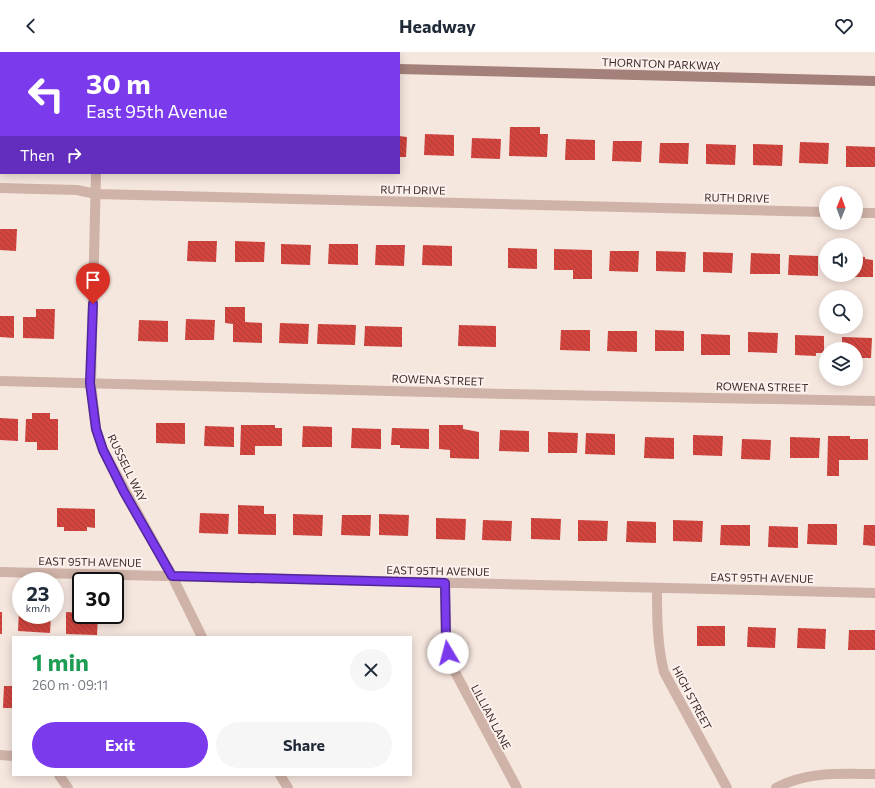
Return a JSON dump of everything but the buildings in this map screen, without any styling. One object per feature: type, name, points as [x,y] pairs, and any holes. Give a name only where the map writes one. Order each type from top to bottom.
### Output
[{"type":"main road","name":"THORNTON PARKWAY","points":[[400,69],[875,81]]},
{"type":"street","name":"RUSSELL WAY","points":[[96,174],[90,383],[96,429],[103,450],[172,576],[202,636]]},
{"type":"street","name":"RUTH DRIVE","points":[[0,188],[77,190],[96,194],[819,212]]},
{"type":"street","points":[[863,213],[875,213]]},
{"type":"street","name":"ROWENA STREET","points":[[0,381],[506,394],[875,401]]},
{"type":"street","name":"EAST 95TH AVENUE","points":[[0,572],[875,593]]},
{"type":"street","name":"LILLIAN LANE","points":[[445,583],[446,639],[455,672],[516,788]]},
{"type":"street","name":"HIGH STREET","points":[[657,588],[657,631],[660,657],[664,672],[727,788]]},
{"type":"street","points":[[0,755],[12,756]]},
{"type":"street","points":[[776,788],[807,776],[823,774],[875,774]]},
{"type":"street","points":[[60,776],[68,788]]},
{"type":"street","points":[[281,776],[288,788]]},
{"type":"route","points":[[93,304],[90,383],[92,409],[96,429],[103,450],[124,492],[172,576],[445,583],[446,639],[448,653]]}]
